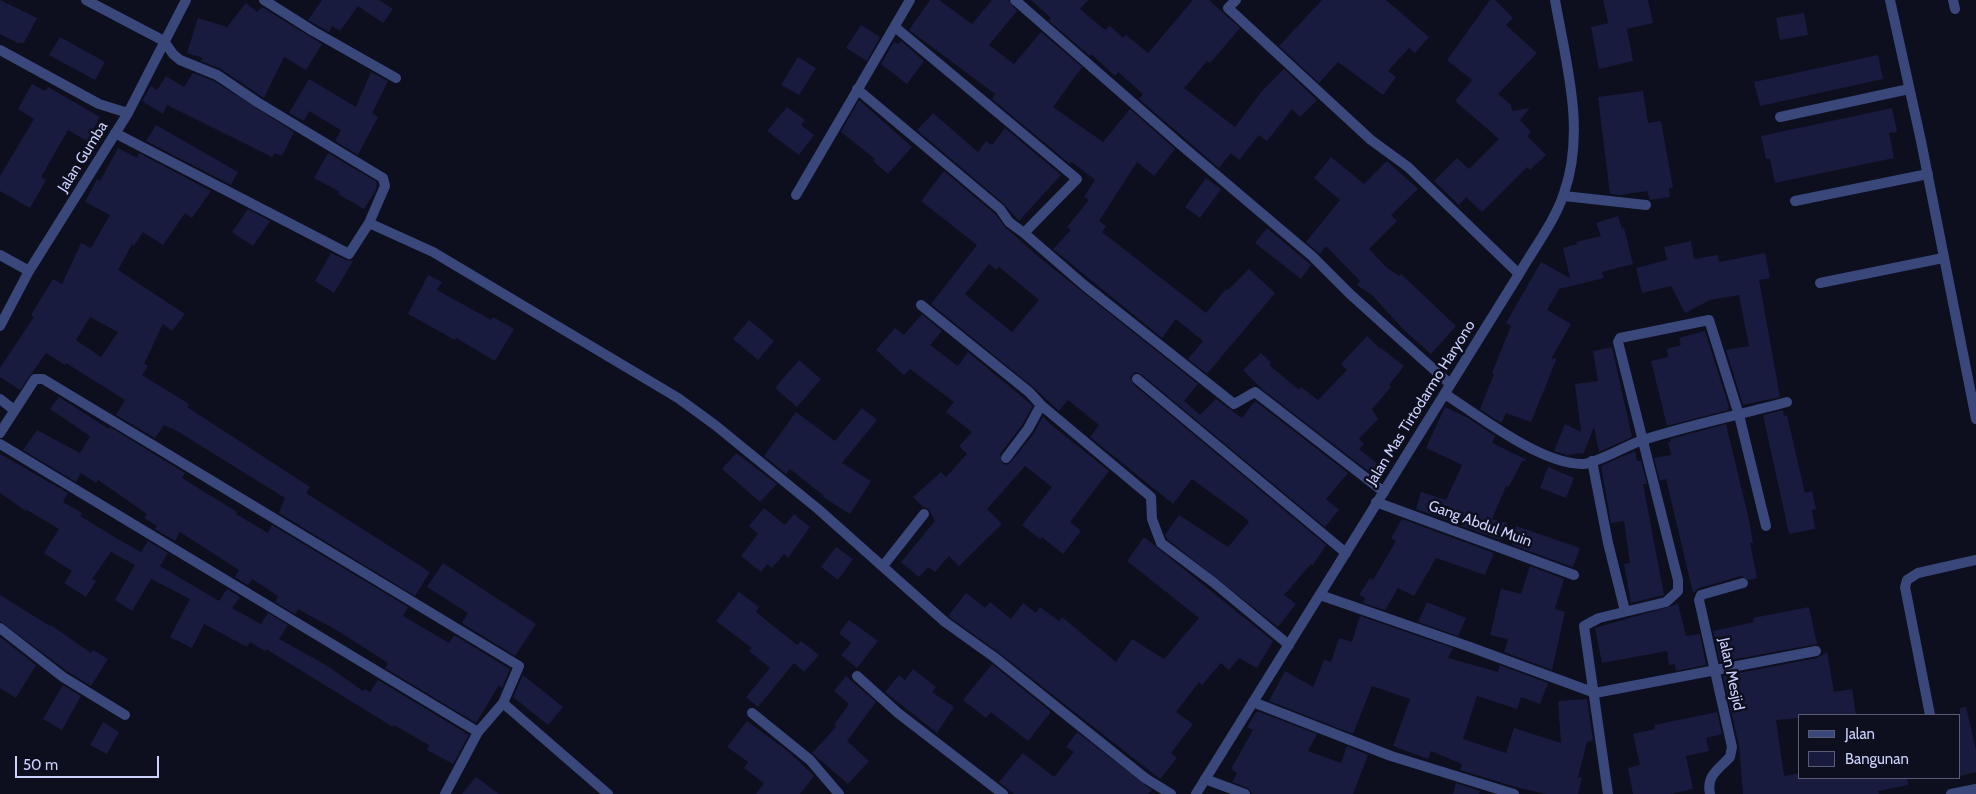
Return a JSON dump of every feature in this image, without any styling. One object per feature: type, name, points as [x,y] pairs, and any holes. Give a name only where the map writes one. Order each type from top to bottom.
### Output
[{"type":"street","points":[[86,0],[164,41],[180,60],[218,75],[257,102],[382,178],[385,186],[369,223],[349,254],[115,132]]},
{"type":"street","name":"Jalan Gumba","points":[[0,326],[29,272],[128,113],[186,0]]},
{"type":"street","points":[[264,0],[313,31],[396,78]]},
{"type":"street","points":[[796,195],[910,0]]},
{"type":"street","points":[[1015,0],[1173,139],[1312,256],[1350,294],[1450,384]]},
{"type":"street","points":[[1219,0],[1371,140],[1408,168],[1519,274]]},
{"type":"street","points":[[1228,8],[1236,0]]},
{"type":"street","name":"Jalan Mas Tirtodarmo Haryono","points":[[1196,794],[1519,274],[1564,196],[1571,173],[1575,133],[1555,0]]},
{"type":"street","points":[[1890,0],[1928,174],[1976,419]]},
{"type":"street","points":[[895,27],[1077,179],[1024,234]]},
{"type":"street","points":[[0,50],[99,104],[128,113]]},
{"type":"street","points":[[857,89],[1000,209],[1009,222],[1084,285],[1234,404],[1255,392],[1384,492]]},
{"type":"street","points":[[1780,117],[1908,89]]},
{"type":"street","points":[[1795,201],[1928,174]]},
{"type":"street","points":[[1564,196],[1646,205]]},
{"type":"street","points":[[369,223],[433,252],[678,398],[715,425],[883,566],[944,622],[994,657],[1145,778],[1171,794]]},
{"type":"street","points":[[0,255],[29,272]]},
{"type":"street","points":[[1820,284],[1943,258]]},
{"type":"street","points":[[921,304],[1029,392],[1041,405],[1151,497],[1152,519],[1161,543],[1214,582],[1289,645]]},
{"type":"street","points":[[1608,794],[1584,626],[1599,618],[1666,602],[1678,591],[1678,580],[1618,342],[1620,338],[1709,320],[1739,415],[1766,526]]},
{"type":"street","points":[[0,433],[35,379],[43,379],[519,666],[503,702],[478,732],[445,794]]},
{"type":"street","points":[[1136,379],[1346,553]]},
{"type":"street","points":[[1445,394],[1536,451],[1584,464],[1643,440],[1787,402]]},
{"type":"street","points":[[0,399],[14,410]]},
{"type":"street","points":[[1006,458],[1028,429],[1041,405]]},
{"type":"street","points":[[0,444],[478,732]]},
{"type":"street","points":[[1592,461],[1608,543],[1625,611]]},
{"type":"street","name":"Gang Abdul Muin","points":[[1376,502],[1574,575]]},
{"type":"street","points":[[883,566],[924,514]]},
{"type":"street","points":[[1930,714],[1904,587],[1907,580],[1918,573],[1976,560]]},
{"type":"street","name":"Jalan Mesjid","points":[[1710,794],[1710,780],[1714,772],[1730,757],[1732,747],[1699,600],[1701,595],[1743,583]]},
{"type":"street","points":[[1320,595],[1470,646],[1595,694],[1816,651]]},
{"type":"street","points":[[0,628],[63,677],[125,715]]},
{"type":"street","points":[[856,676],[898,713],[1003,794]]},
{"type":"street","points":[[503,702],[608,794]]},
{"type":"street","points":[[1253,702],[1391,756],[1514,794]]},
{"type":"street","points":[[752,713],[810,760],[839,794]]},
{"type":"street","points":[[1205,779],[1244,794]]},
{"type":"street","points":[[1951,794],[1976,789]]},
{"type":"building","points":[[0,0],[37,18],[24,43],[18,43],[0,34]]},
{"type":"building","points":[[322,0],[379,0],[393,9],[383,23],[358,6],[340,31],[332,26],[329,32],[308,20]]},
{"type":"building","points":[[930,0],[939,0],[972,24],[992,0],[1008,0],[1017,11],[989,45],[1014,64],[1041,32],[1082,67],[1053,107],[1103,142],[1130,109],[1175,149],[1154,176],[1137,162],[1099,221],[1106,226],[1102,232],[1206,313],[1226,289],[1228,290],[1249,269],[1275,293],[1207,374],[1188,359],[1203,341],[1176,319],[1162,338],[1053,249],[1071,230],[1067,227],[1089,200],[1084,197],[1095,180],[1072,162],[1070,164],[992,99],[995,94],[909,30]]},
{"type":"building","points":[[1031,0],[1088,0],[1080,9],[1105,30],[1110,26],[1123,38],[1126,35],[1148,53],[1193,0],[1209,0],[1240,28],[1210,63],[1207,61],[1184,88],[1235,127],[1261,92],[1284,69],[1317,100],[1300,117],[1292,109],[1267,141],[1259,135],[1239,160],[1231,153],[1219,168],[1139,99],[1143,94],[1118,72],[1115,76],[1091,54],[1090,56],[1049,21],[1051,18]]},
{"type":"building","points":[[1322,0],[1386,0],[1429,37],[1415,53],[1409,48],[1388,71],[1396,77],[1383,95],[1338,62],[1319,83],[1279,46]]},
{"type":"building","points":[[1490,0],[1495,0],[1513,18],[1506,25],[1537,53],[1498,94],[1511,105],[1512,111],[1530,108],[1520,120],[1531,132],[1527,136],[1546,155],[1530,170],[1527,167],[1482,212],[1466,197],[1459,205],[1434,181],[1457,158],[1469,169],[1499,139],[1455,101],[1472,80],[1447,60]]},
{"type":"building","points":[[1603,0],[1648,0],[1653,23],[1627,29],[1633,61],[1599,69],[1591,27],[1608,23]]},
{"type":"building","points":[[246,3],[257,12],[262,7],[322,44],[306,70],[284,57],[264,98],[221,69],[201,61],[203,58],[187,53],[198,18],[227,27]]},
{"type":"building","points":[[1804,13],[1808,35],[1780,40],[1776,18]]},
{"type":"building","points":[[861,25],[880,37],[867,61],[846,48]]},
{"type":"building","points":[[60,37],[105,62],[95,80],[49,55]]},
{"type":"building","points":[[901,41],[924,61],[907,84],[881,64],[894,42],[898,44]]},
{"type":"building","points":[[1878,55],[1883,79],[1760,106],[1754,82]]},
{"type":"building","points":[[798,57],[816,68],[799,95],[781,85]]},
{"type":"building","points":[[371,72],[388,81],[372,113],[378,117],[358,155],[335,141],[341,130],[309,111],[304,121],[289,113],[309,79],[356,107]]},
{"type":"building","points":[[193,73],[214,81],[294,132],[282,156],[275,153],[272,157],[167,105],[163,114],[142,101],[151,86],[157,90],[166,76],[184,87]]},
{"type":"building","points":[[32,84],[45,91],[48,87],[100,117],[87,141],[68,130],[41,177],[46,180],[30,208],[0,191],[0,176],[34,119],[18,109]]},
{"type":"building","points":[[1643,91],[1648,123],[1661,121],[1673,188],[1669,188],[1670,197],[1650,200],[1647,191],[1620,195],[1610,194],[1598,97]]},
{"type":"building","points":[[859,100],[912,147],[888,174],[873,161],[875,159],[841,132]]},
{"type":"building","points":[[787,107],[805,120],[801,125],[814,135],[799,155],[767,131]]},
{"type":"building","points":[[1892,108],[1897,132],[1889,133],[1894,158],[1775,183],[1770,159],[1766,159],[1761,136]]},
{"type":"building","points":[[933,113],[978,152],[986,141],[992,145],[1005,128],[1061,175],[1019,221],[1004,204],[917,130]]},
{"type":"building","points":[[156,125],[238,172],[231,185],[146,141]]},
{"type":"building","points":[[118,148],[137,158],[139,153],[211,191],[192,218],[185,213],[163,245],[143,232],[134,246],[132,244],[118,270],[185,314],[172,331],[163,324],[144,364],[148,366],[142,375],[189,404],[187,407],[310,487],[306,493],[430,572],[415,596],[279,513],[285,498],[177,431],[164,425],[155,438],[116,415],[125,400],[66,363],[65,365],[46,353],[20,390],[0,377],[0,368],[34,317],[31,315],[53,279],[62,284],[81,243],[91,248],[110,215],[85,202],[97,179],[100,181]],"holes":[[[90,317],[118,332],[101,357],[76,340]]]},
{"type":"building","points":[[328,153],[377,182],[376,190],[364,209],[338,194],[340,192],[314,178]]},
{"type":"building","points":[[1331,157],[1364,184],[1387,161],[1418,189],[1391,215],[1397,221],[1369,249],[1386,267],[1399,276],[1401,274],[1456,326],[1431,354],[1403,329],[1372,295],[1357,285],[1360,281],[1326,246],[1320,254],[1306,242],[1340,200],[1314,178]]},
{"type":"building","points":[[944,171],[995,214],[1005,227],[1040,258],[1198,384],[1184,401],[1200,415],[1216,399],[1242,418],[1255,401],[1348,473],[1326,499],[1339,510],[1325,527],[1141,374],[1135,372],[1130,377],[1133,384],[1326,545],[1313,565],[1311,564],[1284,595],[1296,604],[1278,627],[1167,539],[1165,535],[1179,515],[1228,547],[1249,522],[1244,517],[1192,479],[1173,504],[1090,437],[1099,425],[1068,400],[1059,411],[1033,387],[931,304],[977,245],[921,201]],"holes":[[[989,264],[996,270],[999,267],[1039,300],[1012,332],[965,294]]]},
{"type":"building","points":[[1206,178],[1221,189],[1200,218],[1185,207]]},
{"type":"building","points":[[248,209],[270,221],[253,246],[232,232]]},
{"type":"building","points":[[1618,216],[1622,229],[1624,228],[1633,264],[1602,272],[1604,278],[1559,289],[1547,310],[1571,324],[1551,359],[1557,358],[1531,422],[1506,413],[1501,423],[1480,409],[1511,326],[1506,323],[1541,262],[1570,278],[1563,248],[1577,244],[1576,242],[1601,236],[1596,223]]},
{"type":"building","points":[[1267,228],[1311,265],[1301,279],[1255,243]]},
{"type":"building","points":[[1691,241],[1694,259],[1718,255],[1719,262],[1765,253],[1770,278],[1759,280],[1780,397],[1743,405],[1726,350],[1749,346],[1739,295],[1710,300],[1685,313],[1671,286],[1642,293],[1636,268],[1667,260],[1664,247]]},
{"type":"building","points":[[331,253],[353,261],[334,293],[315,281]]},
{"type":"building","points":[[428,275],[442,282],[437,290],[491,320],[493,317],[514,329],[495,361],[456,338],[455,340],[408,314]]},
{"type":"building","points":[[922,314],[942,331],[930,345],[958,366],[968,352],[1033,406],[1022,425],[1000,454],[1002,463],[1006,465],[1011,462],[1034,433],[1043,416],[1049,423],[1109,471],[1070,522],[1081,531],[1063,554],[1042,537],[1040,539],[1022,525],[1052,487],[1025,466],[987,509],[1002,524],[959,566],[949,556],[935,572],[928,567],[919,577],[901,562],[935,521],[929,509],[923,507],[913,497],[941,472],[946,477],[967,454],[959,446],[972,432],[946,412],[954,402],[910,369],[904,375],[876,350],[895,328],[904,335]]},
{"type":"building","points":[[749,320],[774,341],[758,360],[733,339]]},
{"type":"building","points":[[1705,331],[1729,407],[1728,410],[1667,426],[1651,361],[1668,357],[1667,349],[1681,345],[1679,338]]},
{"type":"building","points":[[1367,336],[1380,349],[1404,366],[1389,385],[1391,387],[1372,409],[1378,419],[1359,439],[1364,444],[1359,449],[1379,465],[1372,474],[1263,390],[1243,370],[1261,353],[1271,363],[1269,365],[1299,390],[1301,387],[1318,400],[1347,370],[1341,364]]},
{"type":"building","points":[[1612,347],[1632,437],[1599,452],[1594,427],[1583,455],[1583,453],[1567,455],[1554,451],[1565,424],[1581,432],[1575,384],[1598,381],[1593,351]]},
{"type":"building","points":[[799,360],[821,379],[797,407],[775,388]]},
{"type":"building","points":[[59,397],[109,429],[110,427],[185,473],[182,478],[237,512],[236,514],[268,533],[272,525],[408,607],[403,616],[449,643],[454,635],[510,669],[502,688],[499,685],[476,723],[385,668],[388,663],[338,631],[298,609],[295,614],[275,602],[278,596],[252,579],[248,585],[235,577],[239,570],[180,532],[175,541],[155,529],[157,526],[144,518],[147,514],[98,480],[96,483],[81,473],[76,482],[23,450],[37,430],[80,453],[90,436],[50,409]]},
{"type":"building","points":[[1445,407],[1468,418],[1495,436],[1492,443],[1527,460],[1522,461],[1509,487],[1506,486],[1492,519],[1507,523],[1500,540],[1416,509],[1421,492],[1446,500],[1462,465],[1426,448]]},
{"type":"building","points":[[862,408],[877,420],[842,463],[871,481],[850,514],[823,497],[790,469],[786,474],[764,456],[796,412],[835,441]]},
{"type":"building","points":[[1783,410],[1784,416],[1787,415],[1805,493],[1812,491],[1816,509],[1812,510],[1815,529],[1789,534],[1763,415]]},
{"type":"building","points":[[1726,424],[1749,520],[1753,543],[1750,543],[1757,578],[1749,580],[1741,576],[1699,588],[1693,593],[1666,479],[1660,481],[1654,458],[1671,455],[1668,442],[1671,442],[1670,439]]},
{"type":"building","points":[[1635,451],[1637,461],[1641,461],[1647,484],[1643,484],[1664,595],[1631,603],[1624,564],[1630,563],[1624,521],[1611,523],[1601,466]]},
{"type":"building","points":[[736,453],[777,484],[760,502],[722,469]]},
{"type":"building","points":[[0,454],[68,493],[63,502],[82,513],[80,516],[116,538],[141,552],[148,541],[168,553],[160,566],[219,601],[227,589],[240,597],[232,608],[261,624],[268,613],[288,625],[279,639],[326,665],[363,691],[365,689],[370,692],[378,680],[469,735],[453,764],[427,750],[429,745],[394,725],[393,727],[266,649],[265,651],[250,642],[247,647],[204,624],[192,648],[170,637],[190,599],[151,579],[132,611],[115,600],[135,565],[111,552],[92,579],[96,581],[86,597],[64,583],[72,571],[44,553],[59,529],[26,511],[0,493]]},
{"type":"building","points":[[1548,467],[1574,478],[1566,498],[1540,488]]},
{"type":"building","points":[[764,508],[785,525],[794,514],[810,527],[788,558],[784,554],[772,568],[767,564],[761,572],[741,556],[758,534],[749,526]]},
{"type":"building","points":[[1402,519],[1494,553],[1485,575],[1436,558],[1414,596],[1398,588],[1385,610],[1363,603],[1365,598],[1359,595],[1370,578],[1373,580],[1396,541],[1391,538]]},
{"type":"building","points":[[1516,526],[1580,548],[1573,567],[1512,545]]},
{"type":"building","points":[[1144,537],[1273,641],[1257,668],[1239,658],[1229,670],[1221,663],[1202,685],[1199,682],[1176,712],[1193,724],[1171,753],[1177,758],[1160,779],[998,652],[948,616],[966,593],[985,608],[990,602],[1011,619],[1023,603],[1036,613],[1040,607],[1059,621],[1062,617],[1116,662],[1132,639],[1164,659],[1199,618],[1127,561]]},
{"type":"building","points":[[836,547],[853,559],[838,580],[821,567]]},
{"type":"building","points":[[443,563],[536,624],[515,656],[462,623],[468,613],[427,587]]},
{"type":"building","points":[[1530,566],[1564,579],[1555,609],[1565,612],[1552,670],[1504,652],[1508,639],[1490,635],[1501,589],[1521,594]]},
{"type":"building","points":[[739,592],[759,607],[756,612],[797,645],[801,641],[819,655],[804,672],[794,663],[758,707],[746,697],[770,668],[749,651],[752,648],[716,621]]},
{"type":"building","points":[[0,595],[51,625],[91,653],[93,650],[108,659],[91,686],[67,671],[0,621]]},
{"type":"building","points":[[1427,602],[1466,618],[1458,636],[1418,622]]},
{"type":"building","points":[[1678,604],[1686,636],[1700,634],[1706,665],[1676,671],[1675,664],[1669,665],[1667,651],[1602,663],[1595,628]]},
{"type":"building","points":[[1809,607],[1817,644],[1720,662],[1713,631],[1754,622],[1753,618]]},
{"type":"building","points":[[1360,616],[1453,648],[1448,658],[1498,672],[1500,665],[1548,683],[1540,704],[1521,697],[1517,709],[1477,696],[1463,739],[1506,753],[1514,728],[1561,743],[1558,701],[1587,699],[1593,741],[1587,742],[1578,777],[1582,778],[1578,794],[1545,794],[1516,787],[1460,770],[1462,764],[1431,751],[1428,759],[1393,746],[1410,699],[1372,686],[1353,734],[1269,701],[1285,671],[1313,687],[1324,660],[1331,662],[1339,638],[1352,642]]},
{"type":"building","points":[[849,620],[878,641],[857,668],[841,655],[851,643],[839,633]]},
{"type":"building","points":[[0,637],[36,665],[16,698],[0,688]]},
{"type":"building","points":[[1827,652],[1834,692],[1852,689],[1856,714],[1798,714],[1798,718],[1776,720],[1784,776],[1798,773],[1798,779],[1907,779],[1908,785],[1878,791],[1879,794],[1743,794],[1739,746],[1723,676],[1817,658]]},
{"type":"building","points":[[992,664],[1051,712],[1028,741],[991,712],[986,718],[963,700]]},
{"type":"building","points":[[913,669],[936,687],[932,692],[954,707],[937,733],[885,692],[899,675],[905,680]]},
{"type":"building","points":[[523,675],[563,707],[548,725],[513,697]]},
{"type":"building","points":[[846,676],[876,702],[847,741],[869,761],[848,784],[812,753],[836,727],[834,725],[849,704],[834,691]]},
{"type":"building","points":[[63,685],[81,696],[62,730],[43,719]]},
{"type":"building","points":[[1966,707],[1976,750],[1976,772],[1961,776],[1961,714],[1960,708]]},
{"type":"building","points":[[1257,711],[1317,734],[1308,751],[1341,763],[1347,746],[1368,755],[1353,794],[1252,794],[1248,788],[1232,782],[1237,773],[1231,769],[1253,730],[1247,727]]},
{"type":"building","points":[[1717,712],[1722,734],[1706,738],[1709,751],[1686,756],[1693,789],[1670,794],[1633,794],[1628,768],[1640,765],[1633,734],[1655,729],[1654,725]]},
{"type":"building","points":[[747,721],[789,752],[814,776],[800,794],[756,794],[764,783],[744,768],[748,762],[727,747]]},
{"type":"building","points":[[103,722],[119,732],[107,754],[90,745]]},
{"type":"building","points":[[1077,732],[1152,790],[1148,794],[1014,794],[999,782],[1023,753],[1054,777],[1074,752],[1066,747]]},
{"type":"building","points":[[476,777],[499,794],[462,794]]},
{"type":"building","points":[[1456,783],[1480,791],[1479,794],[1453,794]]}]
